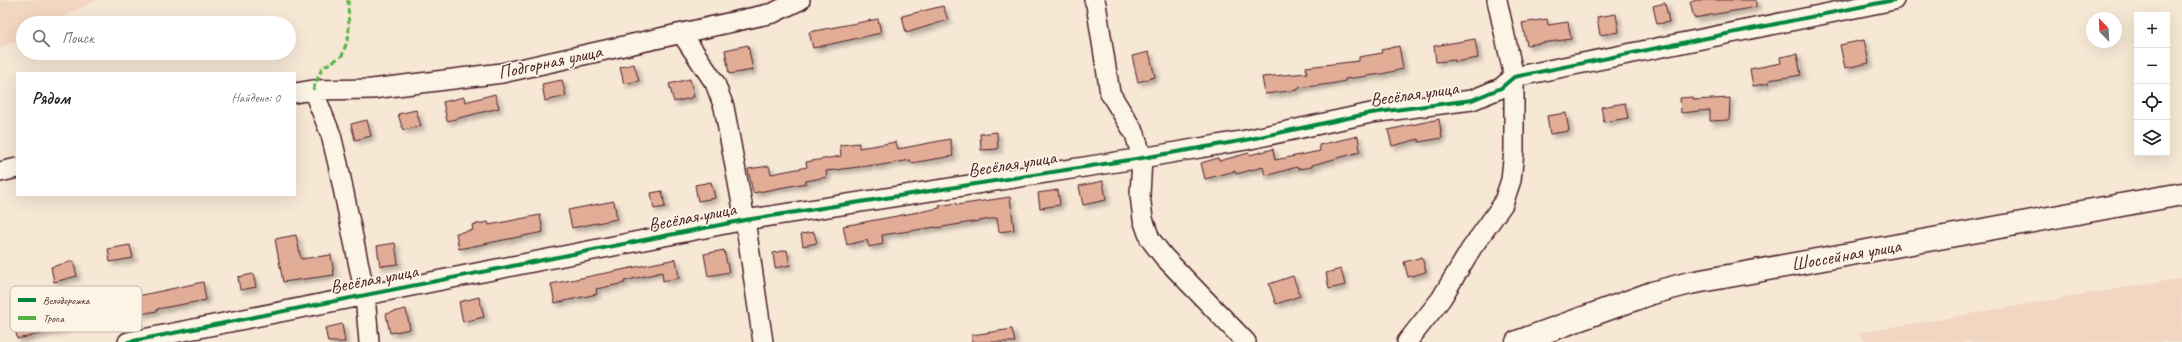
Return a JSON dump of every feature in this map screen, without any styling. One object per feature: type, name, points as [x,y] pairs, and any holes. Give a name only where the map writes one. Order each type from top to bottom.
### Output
[{"type":"main road","name":"Шоссейная улица","points":[[1517,342],[1629,301],[1690,283],[2182,194]]},
{"type":"street","name":"Подгорная улица","points":[[296,93],[313,90],[372,90],[442,79],[502,73],[773,13],[800,0]]},
{"type":"street","points":[[1094,0],[1096,4],[1110,93],[1135,134],[1142,158],[1140,195],[1143,219],[1150,239],[1164,257],[1246,342]]},
{"type":"street","points":[[1407,342],[1441,299],[1471,249],[1503,204],[1511,180],[1514,151],[1514,77],[1497,0]]},
{"type":"street","name":"Весёлая улица","points":[[128,342],[745,220],[1142,158],[1246,140],[1371,113],[1472,100],[1500,88],[1514,77],[1894,0]]},
{"type":"street","points":[[682,34],[715,82],[724,106],[745,220],[763,342]]},
{"type":"street","points":[[313,90],[331,134],[365,295],[369,342]]},
{"type":"street","points":[[0,172],[16,168]]},
{"type":"shaded area","points":[[0,0],[97,0],[64,16],[16,16],[16,40],[0,48]]},
{"type":"shaded area","points":[[2182,278],[2182,342],[1866,342],[1858,333]]},
{"type":"building","points":[[1697,0],[1756,0],[1756,7],[1694,18],[1690,2]]},
{"type":"building","points":[[1665,3],[1669,22],[1657,24],[1653,6]]},
{"type":"building","points":[[943,6],[948,20],[906,33],[902,16]]},
{"type":"building","points":[[1616,14],[1619,32],[1600,35],[1597,17]]},
{"type":"building","points":[[878,19],[881,33],[813,48],[809,32]]},
{"type":"building","points":[[1547,19],[1548,25],[1568,22],[1571,39],[1527,45],[1522,23]]},
{"type":"building","points":[[1475,39],[1478,58],[1455,62],[1455,60],[1436,62],[1434,46]]},
{"type":"building","points":[[1864,40],[1869,63],[1845,68],[1840,45]]},
{"type":"building","points":[[748,45],[753,70],[729,74],[725,50]]},
{"type":"building","points":[[1399,46],[1403,69],[1382,74],[1345,79],[1345,81],[1330,84],[1298,88],[1298,90],[1265,94],[1262,77],[1307,73],[1306,67],[1359,61],[1359,57],[1382,53],[1381,50]]},
{"type":"building","points":[[1149,52],[1155,77],[1138,82],[1132,56]]},
{"type":"building","points":[[1797,54],[1801,75],[1769,80],[1769,83],[1753,86],[1750,69],[1781,63],[1780,57]]},
{"type":"building","points":[[634,64],[639,81],[624,84],[620,67]]},
{"type":"building","points":[[690,79],[694,97],[674,102],[669,84]]},
{"type":"building","points":[[562,80],[566,96],[545,101],[542,84]]},
{"type":"building","points":[[495,94],[499,108],[447,121],[443,102],[464,97],[465,102]]},
{"type":"building","points":[[1693,97],[1694,100],[1730,98],[1729,120],[1710,121],[1710,110],[1681,113],[1680,98]]},
{"type":"building","points":[[1625,103],[1628,118],[1604,122],[1601,107]]},
{"type":"building","points":[[416,110],[421,126],[403,130],[398,114]]},
{"type":"building","points":[[1566,113],[1569,131],[1550,134],[1547,116]]},
{"type":"building","points":[[1439,119],[1442,138],[1419,142],[1419,139],[1392,146],[1388,130]]},
{"type":"building","points":[[367,120],[371,136],[355,140],[351,124]]},
{"type":"building","points":[[997,132],[998,149],[981,150],[980,134]]},
{"type":"building","points":[[1358,136],[1360,152],[1312,165],[1312,167],[1298,169],[1297,167],[1265,176],[1263,167],[1236,174],[1235,171],[1205,179],[1201,163],[1218,158],[1219,161],[1249,153],[1250,155],[1273,149],[1275,160],[1320,151],[1319,145]]},
{"type":"building","points":[[950,139],[953,156],[911,163],[910,160],[876,166],[826,171],[827,177],[806,181],[806,183],[753,193],[748,169],[769,166],[771,174],[807,167],[806,162],[841,156],[840,145],[859,143],[859,148],[896,142],[898,149]]},
{"type":"building","points":[[1103,181],[1106,200],[1083,205],[1079,186]]},
{"type":"building","points":[[711,182],[715,198],[698,201],[695,185]]},
{"type":"building","points":[[1058,190],[1060,205],[1040,208],[1038,193]]},
{"type":"building","points":[[662,191],[665,207],[654,209],[651,193]]},
{"type":"building","points":[[1010,197],[1014,230],[999,232],[997,218],[882,235],[883,244],[869,247],[867,240],[847,245],[843,226],[940,208],[939,206],[956,203],[957,205]]},
{"type":"building","points":[[614,201],[617,219],[572,228],[568,210]]},
{"type":"building","points":[[540,215],[543,232],[459,249],[456,233],[473,230],[472,225],[488,222],[489,225]]},
{"type":"building","points":[[814,232],[817,243],[803,246],[801,234]]},
{"type":"building","points":[[296,235],[301,259],[331,255],[334,275],[283,282],[275,239]]},
{"type":"building","points":[[395,243],[398,264],[380,266],[377,246]]},
{"type":"building","points":[[130,245],[133,258],[110,262],[108,249]]},
{"type":"building","points":[[724,250],[729,272],[708,276],[704,254]]},
{"type":"building","points":[[787,250],[790,265],[775,268],[773,253]]},
{"type":"building","points":[[1422,257],[1426,272],[1408,277],[1404,262]]},
{"type":"building","points":[[676,259],[679,278],[663,281],[662,272],[624,281],[625,283],[596,289],[597,294],[555,303],[551,284]]},
{"type":"building","points":[[73,261],[77,276],[54,282],[51,267]]},
{"type":"building","points":[[1341,269],[1345,285],[1329,289],[1326,273]]},
{"type":"building","points":[[253,274],[256,287],[240,290],[238,277]]},
{"type":"building","points":[[1293,276],[1300,296],[1276,304],[1269,284]]},
{"type":"building","points":[[203,282],[206,300],[157,309],[157,311],[142,314],[142,295]]},
{"type":"building","points":[[479,297],[484,317],[463,322],[459,302]]},
{"type":"building","points":[[406,309],[410,329],[390,333],[386,314]]},
{"type":"building","points":[[342,324],[345,342],[328,342],[325,328]]},
{"type":"building","points":[[1012,329],[1015,342],[972,342],[972,335]]},
{"type":"building","points":[[16,332],[49,332],[17,339]]},
{"type":"marked path","points":[[313,90],[322,68],[342,56],[349,35],[348,0]]},
{"type":"cycle path","points":[[128,342],[745,220],[1142,158],[1246,140],[1371,113],[1472,100],[1501,88],[1514,77],[1894,0]]}]
